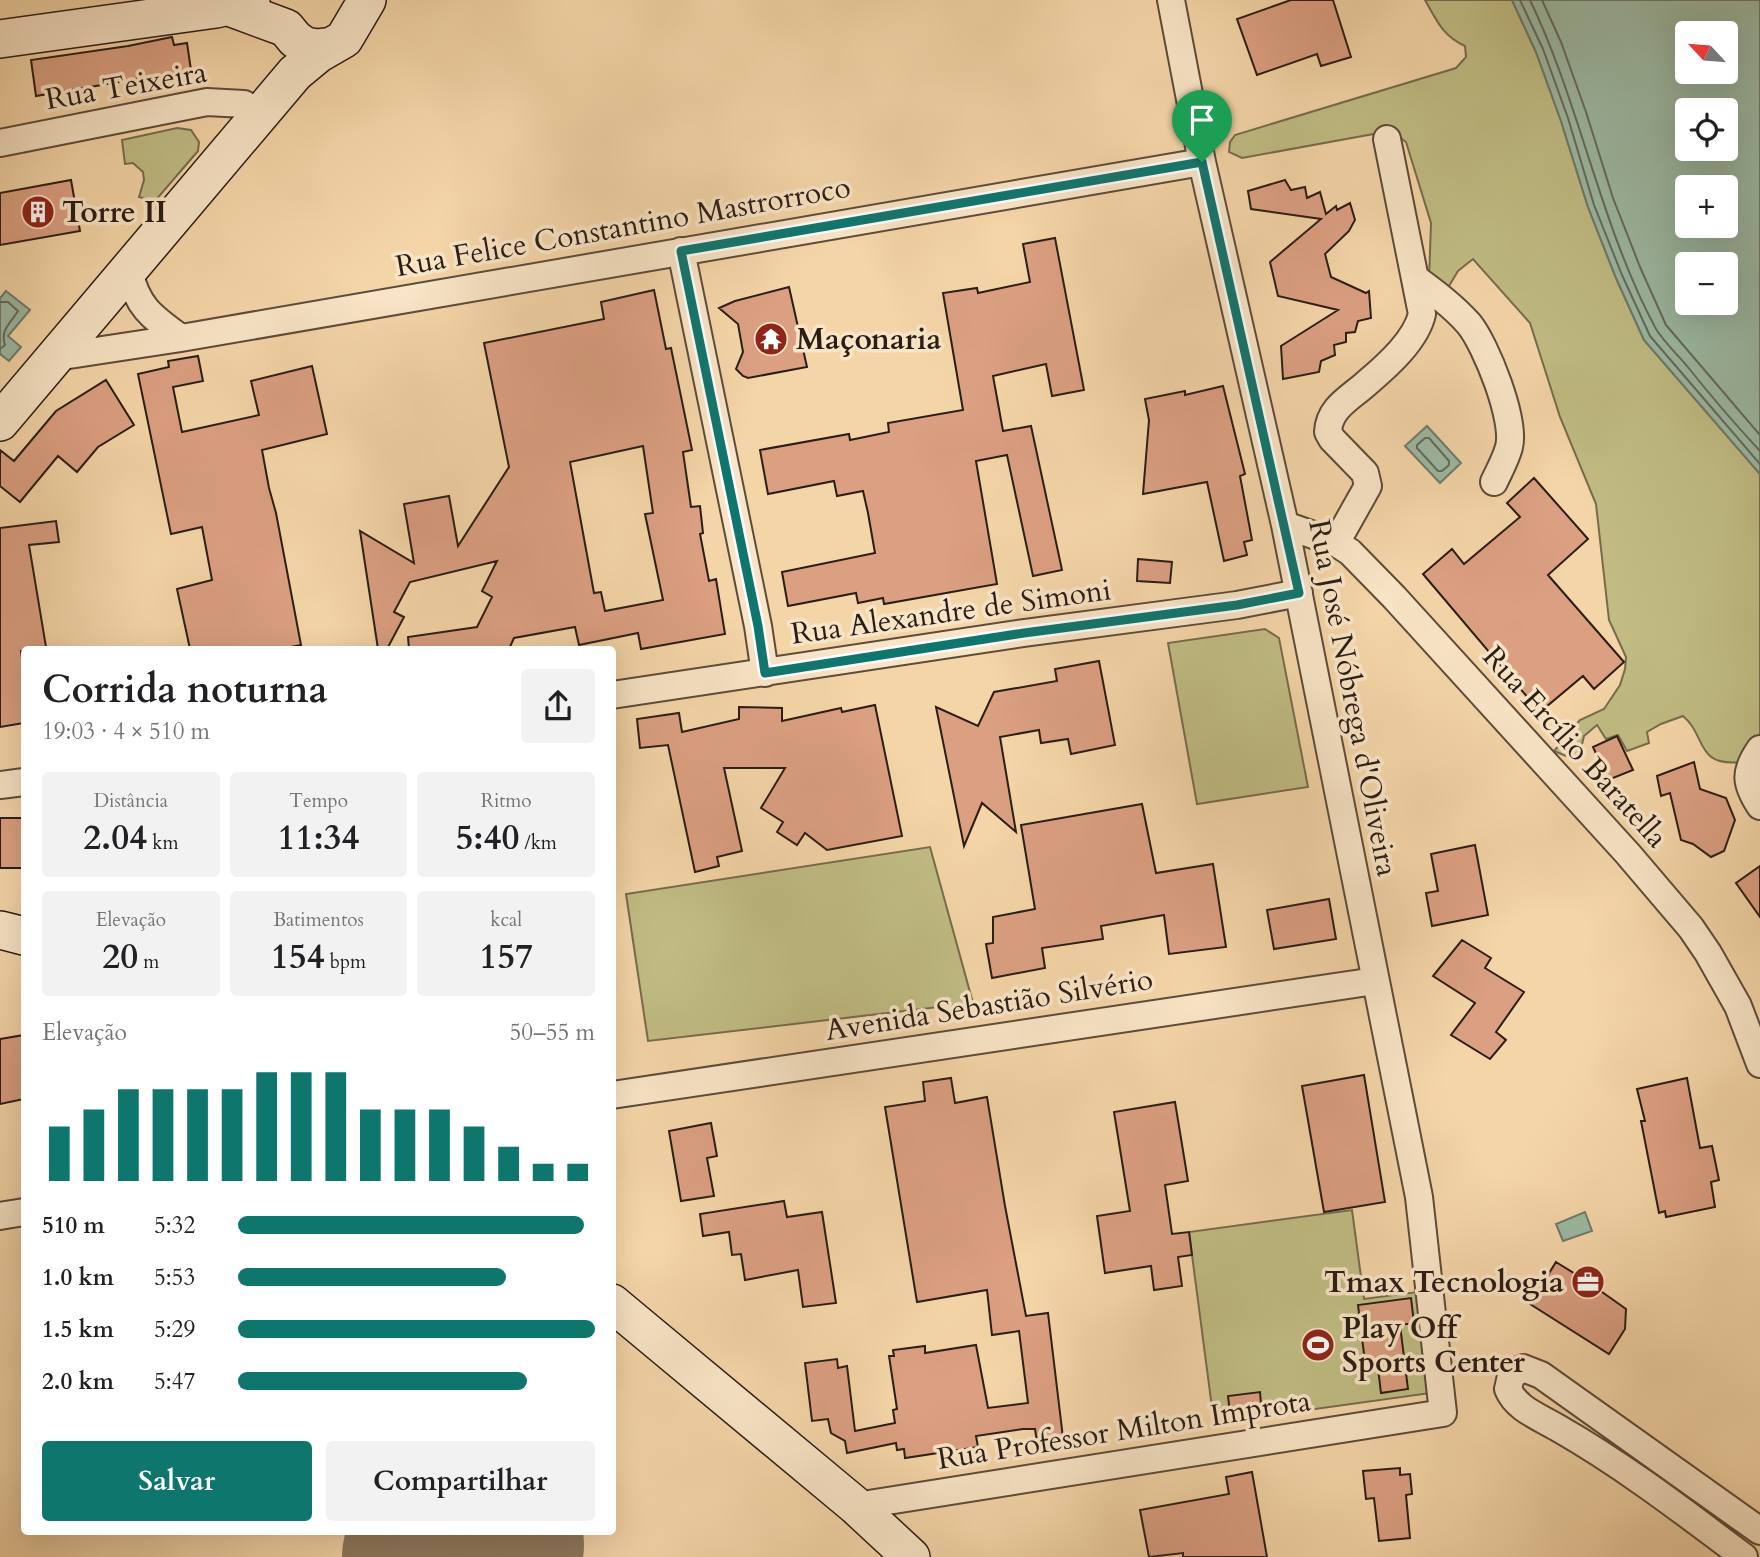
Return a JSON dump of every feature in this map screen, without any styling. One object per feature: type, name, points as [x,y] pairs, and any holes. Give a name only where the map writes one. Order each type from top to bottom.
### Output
[{"type":"street","name":"Rua José Nóbrega d'Oliveira","points":[[1171,0],[1202,162],[1285,525],[1419,1197],[1443,1413]]},
{"type":"street","points":[[0,38],[240,4],[285,14]]},
{"type":"street","points":[[0,422],[295,73],[305,63],[344,39],[354,23],[360,5]]},
{"type":"street","points":[[285,14],[295,39],[305,46],[332,46]]},
{"type":"street","points":[[285,14],[288,57],[285,86]]},
{"type":"street","name":"Rua Teixeira","points":[[0,143],[207,102],[244,104],[261,114]]},
{"type":"street","points":[[1336,543],[1368,486],[1368,480],[1365,473],[1332,439],[1328,432],[1330,419],[1338,407],[1399,351],[1420,325],[1422,314],[1387,139]]},
{"type":"street","name":"Rua Felice Constantino Mastrorroco","points":[[55,357],[181,338],[1202,162]]},
{"type":"street","points":[[681,251],[758,626],[765,673]]},
{"type":"street","points":[[129,271],[133,290],[141,305],[154,319],[181,338]]},
{"type":"street","points":[[1415,278],[1446,302],[1470,326],[1507,407],[1510,446],[1494,482]]},
{"type":"street","name":"Rua Ercílio Baratella","points":[[1285,525],[1336,543],[1350,552],[1628,854],[1691,928],[1724,979],[1738,1006],[1760,1064]]},
{"type":"street","name":"Rua Alexandre de Simoni","points":[[616,694],[1024,633],[1237,605],[1299,593]]},
{"type":"street","points":[[1760,749],[1752,760],[1748,783],[1760,806]]},
{"type":"street","points":[[0,785],[21,782]]},
{"type":"street","points":[[0,930],[21,935]]},
{"type":"street","name":"Avenida Sebastião Silvério","points":[[616,1094],[1375,981]]},
{"type":"street","points":[[0,1216],[21,1212]]},
{"type":"street","points":[[616,1306],[856,1506],[911,1557]]},
{"type":"street","points":[[1744,1557],[1623,1470],[1571,1435],[1517,1404],[1508,1389],[1511,1376],[1523,1368],[1541,1375],[1760,1531]]},
{"type":"street","name":"Rua Professor Milton Improta","points":[[856,1506],[1443,1413]]},
{"type":"shaded area","points":[[1425,0],[1512,0],[1536,52],[1588,207],[1644,340],[1760,474],[1760,734],[1751,742],[1741,762],[1716,760],[1709,755],[1683,716],[1647,732],[1649,743],[1627,751],[1618,735],[1606,739],[1597,725],[1584,736],[1578,761],[1554,751],[1580,720],[1604,709],[1620,685],[1625,669],[1626,657],[1609,620],[1596,504],[1560,417],[1530,323],[1473,259],[1458,271],[1449,286],[1429,280],[1431,223],[1406,142],[1395,134],[1379,133],[1242,158],[1229,152],[1230,142],[1235,135],[1456,68],[1466,57],[1465,46],[1445,32]]},
{"type":"shaded area","points":[[177,128],[191,130],[199,142],[198,151],[155,201],[139,197],[144,180],[143,172],[133,163],[125,164],[122,140]]},
{"type":"shaded area","points":[[1265,629],[1279,638],[1308,787],[1197,804],[1168,643]]},
{"type":"shaded area","points":[[930,847],[973,1003],[648,1041],[626,894]]},
{"type":"shaded area","name":"Play Off Sports Center","points":[[1352,1210],[1364,1299],[1425,1291],[1438,1392],[1214,1423],[1189,1232]]},
{"type":"water","points":[[1512,0],[1760,0],[1760,474],[1644,340],[1588,207],[1536,52]]},
{"type":"water","points":[[6,291],[30,310],[8,336],[21,347],[9,361],[0,354],[0,298]]},
{"type":"water","points":[[1427,426],[1461,463],[1440,483],[1405,446]]},
{"type":"water","points":[[1585,1212],[1592,1231],[1563,1241],[1556,1224]]},
{"type":"building","points":[[1291,0],[1333,0],[1351,57],[1321,66],[1317,54],[1257,75],[1237,19]]},
{"type":"building","points":[[172,37],[174,45],[187,43],[191,70],[36,96],[31,60]]},
{"type":"building","name":"Torre II","points":[[71,180],[80,231],[0,245],[0,193]]},
{"type":"building","points":[[1285,180],[1291,190],[1305,187],[1307,198],[1320,192],[1326,214],[1336,206],[1337,210],[1350,203],[1355,220],[1349,231],[1325,254],[1331,277],[1366,293],[1369,291],[1371,318],[1358,321],[1355,332],[1346,333],[1346,342],[1334,345],[1335,355],[1321,361],[1319,372],[1283,379],[1281,346],[1338,310],[1278,296],[1270,262],[1321,219],[1251,209],[1248,191]]},
{"type":"building","points":[[1055,238],[1084,390],[1052,396],[1046,364],[993,376],[1003,431],[1031,426],[1062,570],[1033,576],[1007,455],[976,461],[997,584],[884,604],[883,598],[858,603],[856,593],[788,606],[782,572],[875,553],[868,513],[863,491],[837,496],[834,481],[768,494],[760,450],[849,434],[850,440],[889,432],[888,423],[963,410],[943,293],[977,288],[978,293],[1030,282],[1023,244]]},
{"type":"building","name":"Maçonaria","points":[[789,287],[807,367],[748,378],[743,376],[736,369],[743,352],[738,324],[719,308],[735,301]]},
{"type":"building","points":[[654,290],[666,349],[671,348],[692,450],[683,452],[691,507],[700,506],[703,533],[700,534],[709,581],[716,579],[725,634],[641,649],[638,633],[579,645],[575,627],[514,638],[510,646],[409,646],[408,637],[477,627],[492,597],[482,591],[497,561],[410,582],[394,612],[404,617],[389,646],[378,646],[360,531],[414,563],[404,504],[449,496],[458,546],[509,467],[484,343],[604,319],[601,302]],"holes":[[[643,446],[653,513],[645,514],[663,600],[605,611],[601,592],[594,593],[570,462]]]},
{"type":"building","points":[[198,356],[203,381],[173,387],[182,432],[259,415],[251,381],[312,366],[327,434],[262,450],[301,645],[189,646],[177,589],[212,580],[202,527],[171,534],[138,374],[169,367],[168,361]]},
{"type":"building","points":[[106,380],[134,425],[98,447],[77,472],[58,456],[20,502],[0,486],[0,450],[14,461],[56,411]]},
{"type":"building","points":[[1223,386],[1245,474],[1240,476],[1252,540],[1244,542],[1247,555],[1224,561],[1207,482],[1143,494],[1149,420],[1145,399],[1185,391],[1185,395]]},
{"type":"building","points":[[1534,478],[1588,539],[1548,575],[1624,662],[1594,689],[1583,676],[1540,712],[1423,574],[1452,549],[1464,564],[1520,517],[1507,503]]},
{"type":"building","points":[[56,521],[59,542],[29,545],[46,646],[21,646],[21,724],[0,727],[0,528]]},
{"type":"building","points":[[1138,559],[1172,562],[1170,583],[1137,581]]},
{"type":"building","points":[[1099,661],[1115,745],[1071,754],[1068,739],[1041,743],[1039,730],[1000,737],[1016,832],[982,803],[964,846],[936,707],[978,726],[994,692],[1057,681],[1055,669]]},
{"type":"building","points":[[875,705],[902,836],[827,850],[805,833],[797,845],[777,832],[783,822],[761,808],[785,768],[724,768],[742,851],[717,857],[719,866],[695,872],[668,745],[640,748],[637,719],[679,713],[682,732],[739,719],[739,707],[782,708],[782,721],[841,708],[842,712]]},
{"type":"building","points":[[1617,736],[1633,770],[1608,780],[1593,747]]},
{"type":"building","points":[[1694,762],[1700,789],[1726,798],[1735,820],[1724,851],[1711,857],[1693,844],[1681,840],[1670,793],[1661,796],[1657,776]]},
{"type":"building","points":[[1142,804],[1156,873],[1213,864],[1226,947],[1169,954],[1164,915],[1101,926],[1103,939],[1042,948],[1045,968],[992,978],[986,944],[993,943],[993,917],[1035,909],[1021,825]]},
{"type":"building","points":[[0,818],[21,818],[21,868],[0,868]]},
{"type":"building","points":[[1475,845],[1488,915],[1432,926],[1426,893],[1438,891],[1431,854]]},
{"type":"building","points":[[1760,866],[1760,917],[1736,883]]},
{"type":"building","points":[[1329,899],[1336,939],[1274,949],[1267,910]]},
{"type":"building","points":[[1462,940],[1491,958],[1485,968],[1524,992],[1496,1032],[1506,1040],[1490,1059],[1451,1035],[1475,1003],[1433,976]]},
{"type":"building","points":[[21,1036],[21,1100],[0,1104],[0,1039]]},
{"type":"building","points":[[1364,1075],[1385,1202],[1324,1212],[1302,1086]]},
{"type":"building","points":[[951,1078],[955,1103],[987,1097],[1026,1316],[1048,1313],[1063,1438],[1037,1442],[1035,1429],[1023,1429],[976,1436],[978,1447],[905,1458],[904,1449],[897,1450],[896,1443],[847,1453],[845,1441],[831,1433],[828,1419],[812,1421],[805,1363],[837,1359],[838,1368],[847,1366],[855,1431],[895,1423],[893,1410],[897,1409],[889,1356],[894,1356],[893,1350],[925,1346],[925,1353],[976,1345],[988,1408],[1028,1403],[1019,1331],[992,1335],[987,1290],[917,1302],[885,1107],[925,1101],[923,1082]]},
{"type":"building","points":[[1687,1078],[1700,1148],[1712,1146],[1719,1180],[1711,1182],[1715,1207],[1666,1217],[1665,1211],[1659,1213],[1641,1121],[1645,1121],[1637,1089]]},
{"type":"building","points":[[1175,1102],[1188,1181],[1165,1185],[1172,1234],[1189,1232],[1192,1255],[1178,1257],[1182,1286],[1154,1290],[1151,1266],[1105,1273],[1097,1216],[1130,1211],[1114,1112]]},
{"type":"building","points":[[711,1123],[717,1156],[707,1158],[714,1196],[681,1201],[669,1131]]},
{"type":"building","points":[[784,1201],[787,1217],[822,1212],[836,1303],[803,1307],[798,1270],[745,1280],[741,1254],[732,1255],[729,1232],[703,1236],[700,1214]]},
{"type":"building","points":[[1556,1262],[1585,1280],[1591,1292],[1602,1292],[1626,1309],[1625,1329],[1609,1354],[1530,1304]]},
{"type":"building","points":[[1411,1298],[1414,1323],[1400,1325],[1408,1389],[1381,1393],[1377,1360],[1365,1362],[1358,1305]]},
{"type":"building","points":[[1260,1392],[1262,1416],[1231,1422],[1228,1396]]},
{"type":"building","points":[[1400,1468],[1400,1475],[1410,1474],[1412,1494],[1406,1495],[1410,1538],[1379,1541],[1374,1498],[1366,1499],[1363,1471]]},
{"type":"building","points":[[1252,1472],[1267,1557],[1183,1557],[1183,1553],[1149,1557],[1140,1510],[1229,1494],[1226,1477]]},
{"type":"taxiway","points":[[499,1545],[502,1557]]},
{"type":"runway","points":[[427,1557],[499,1545]]},
{"type":"place","name":"Torre II","points":[[38,212]]},
{"type":"place","name":"Maçonaria","points":[[771,339]]},
{"type":"place","name":"Tmax Tecnologia","points":[[1588,1282]]},
{"type":"place","name":"Play Off Sports Center","points":[[1318,1345]]},
{"type":"route","points":[[1202,162],[1299,593],[1237,605],[1024,633],[765,673],[758,626],[681,251],[1202,162]]}]
